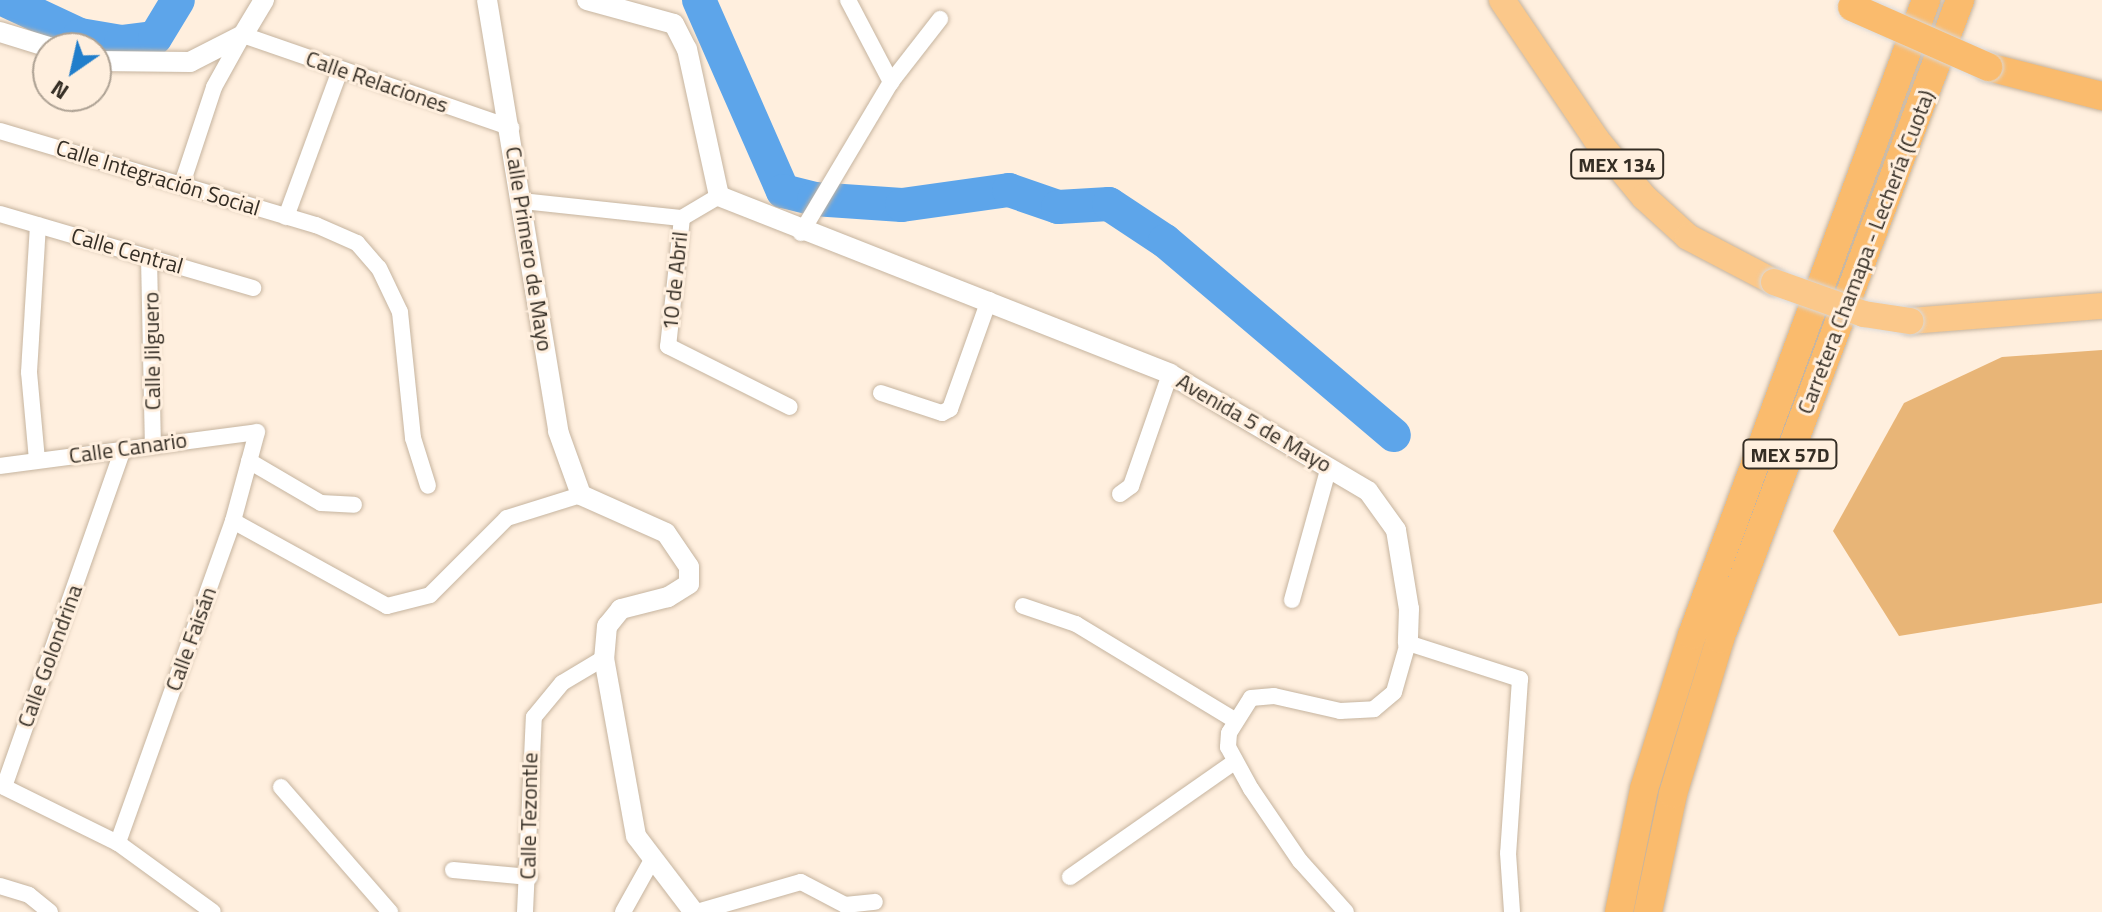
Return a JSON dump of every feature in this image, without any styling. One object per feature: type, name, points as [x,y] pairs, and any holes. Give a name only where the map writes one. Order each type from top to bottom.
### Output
[{"type":"highway","name":"MEX 134","points":[[1502,0],[1596,139],[1644,197],[1688,237],[1774,282],[1864,314],[1910,321],[2102,306]]},
{"type":"highway","name":"Carretera Chamapa - Lechería (Cuota)","points":[[1648,912],[1673,794],[1720,639],[1960,1]]},
{"type":"highway","points":[[1846,3],[1988,67],[2102,96]]},
{"type":"highway","name":"Carretera Chamapa - Lechería (Cuota)","points":[[1619,912],[1644,789],[1692,635],[1923,5]]},
{"type":"street","points":[[182,184],[214,87],[264,0]]},
{"type":"street","name":"Calle Primero de Mayo","points":[[487,0],[511,128],[558,431],[581,495]]},
{"type":"street","points":[[587,0],[674,24],[687,49],[719,196]]},
{"type":"street","points":[[848,0],[891,82]]},
{"type":"street","points":[[802,232],[891,82],[940,19]]},
{"type":"street","points":[[0,32],[32,42]]},
{"type":"street","points":[[112,61],[190,62],[243,35]]},
{"type":"street","name":"Calle Relaciones","points":[[243,35],[511,128]]},
{"type":"street","points":[[286,217],[340,70]]},
{"type":"street","name":"Calle Integración Social","points":[[0,131],[316,225],[357,243],[379,268],[400,312],[413,438],[428,486]]},
{"type":"street","name":"10 de Abril","points":[[719,196],[682,218],[668,346],[790,407]]},
{"type":"street","name":"Avenida 5 de Mayo","points":[[719,196],[802,232],[989,300],[1170,374],[1368,491],[1396,530],[1409,609],[1408,643],[1394,692],[1374,709],[1340,711],[1274,696],[1251,698],[1236,721]]},
{"type":"street","points":[[522,201],[682,218]]},
{"type":"street","name":"Calle Central","points":[[0,214],[253,288]]},
{"type":"street","points":[[37,460],[29,372],[38,225]]},
{"type":"street","name":"Calle Jilguero","points":[[149,258],[153,443]]},
{"type":"street","points":[[881,393],[942,413],[950,409],[989,300]]},
{"type":"street","points":[[1120,494],[1131,486],[1170,374]]},
{"type":"street","name":"Calle Canario","points":[[0,466],[153,443],[257,432]]},
{"type":"street","name":"Calle Faisán","points":[[118,843],[233,521],[257,432]]},
{"type":"street","name":"Calle Golondrina","points":[[118,843],[4,787],[123,449]]},
{"type":"street","points":[[249,461],[321,503],[354,505]]},
{"type":"street","points":[[1292,600],[1329,467]]},
{"type":"street","points":[[233,521],[387,606],[430,595],[507,518],[581,495],[666,533],[689,567],[689,584],[668,597],[621,609],[607,626],[604,658],[636,836],[696,912],[801,882],[845,905],[875,902]]},
{"type":"street","points":[[1023,606],[1076,624],[1236,721],[1229,733],[1234,762],[1300,861],[1346,912]]},
{"type":"street","points":[[1408,643],[1520,679],[1508,853],[1512,912]]},
{"type":"street","name":"Calle Tezontle","points":[[525,912],[530,877],[528,751],[534,717],[562,683],[604,658]]},
{"type":"street","points":[[1070,877],[1234,762]]},
{"type":"street","points":[[281,787],[390,912]]},
{"type":"street","points":[[118,843],[213,912]]},
{"type":"street","points":[[623,912],[653,858]]},
{"type":"street","points":[[453,870],[530,877]]},
{"type":"street","points":[[0,886],[29,895],[50,912]]},
{"type":"shaded area","points":[[2102,350],[2102,603],[1899,636],[1833,531],[1904,403],[2002,357]]},
{"type":"waterway","points":[[5,0],[80,35],[121,42],[155,38],[178,0]]},
{"type":"waterway","points":[[699,0],[783,191],[814,199],[902,205],[1009,190],[1058,207],[1109,204],[1165,241],[1394,435]]}]
